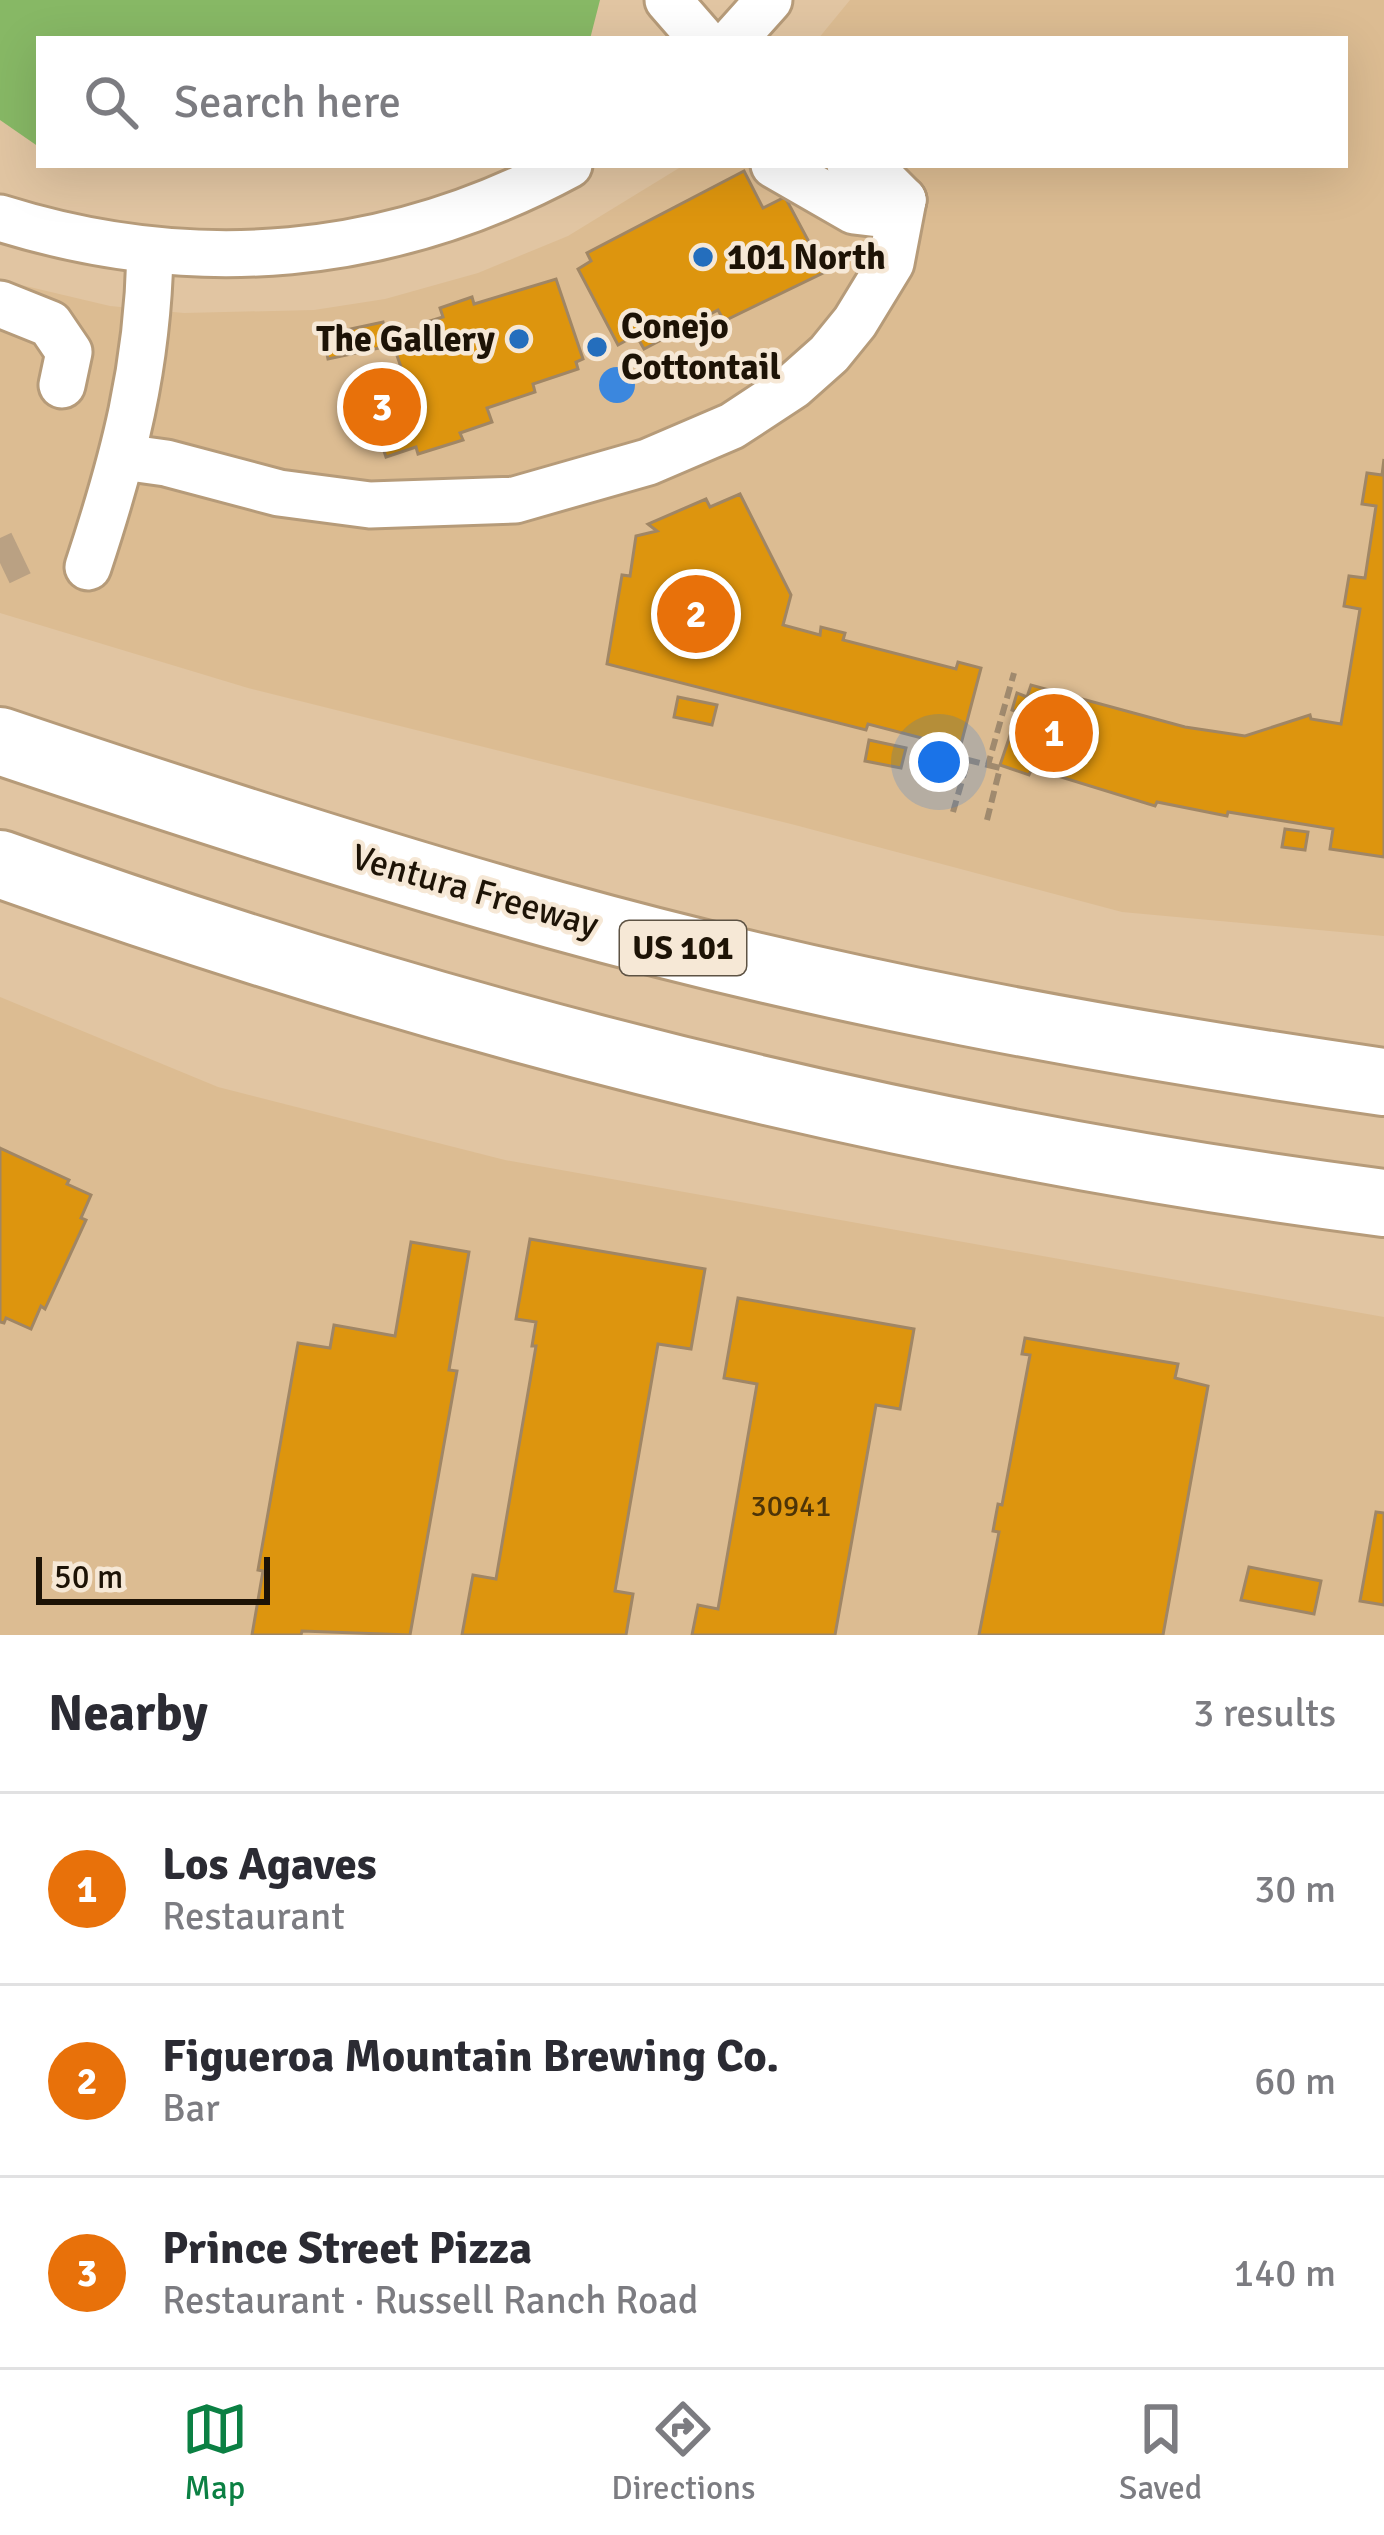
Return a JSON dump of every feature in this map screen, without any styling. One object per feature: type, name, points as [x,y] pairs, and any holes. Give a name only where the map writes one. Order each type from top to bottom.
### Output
[{"type":"highway","name":"Ventura Freeway","points":[[0,741],[318,847],[560,917],[806,978],[1053,1030],[1384,1082]]},
{"type":"highway","points":[[0,864],[292,964],[581,1046],[1070,1153],[1384,1203]]},
{"type":"street","points":[[639,0],[640,9],[660,36]]},
{"type":"street","points":[[668,0],[699,36]]},
{"type":"street","points":[[737,36],[769,0]]},
{"type":"street","points":[[0,218],[65,238],[150,251],[260,254],[360,243],[453,219],[563,168]]},
{"type":"street","points":[[779,168],[854,211],[879,214],[903,200]]},
{"type":"street","points":[[857,168],[881,178],[903,200]]},
{"type":"street","points":[[123,457],[166,463],[279,494],[370,506],[515,500],[648,462],[732,426],[793,386],[829,354],[891,263],[903,200]]},
{"type":"street","points":[[88,567],[138,394],[150,251]]},
{"type":"street","points":[[0,304],[50,324],[69,352],[62,385]]},
{"type":"path","points":[[988,765],[1014,673]]},
{"type":"path","points":[[953,812],[968,760],[1000,768],[987,820]]},
{"type":"shaded area","points":[[850,0],[1384,0],[1384,936],[1122,912],[248,688],[0,613],[0,280],[110,306],[184,313],[314,310],[385,299],[478,273],[568,236],[679,168],[1348,168],[1348,36],[820,36]]},
{"type":"shaded area","points":[[0,997],[218,1087],[505,1160],[1384,1317],[1384,1635],[0,1635]]},
{"type":"green space","points":[[0,0],[600,0],[591,36],[36,36],[36,145],[0,120]]},
{"type":"water","points":[[617,367],[630,372],[635,385],[630,398],[617,403],[604,398],[599,385],[604,372]]},
{"type":"building","name":"101 North","points":[[744,171],[763,208],[785,197],[825,272],[724,321],[718,310],[644,349],[636,335],[618,345],[578,269],[591,261],[587,253]]},
{"type":"building","points":[[556,279],[583,359],[576,362],[578,369],[533,384],[535,392],[487,408],[492,422],[460,433],[463,440],[418,454],[416,447],[386,457],[363,387],[403,373],[392,341],[432,327],[430,321],[443,317],[440,308],[472,297],[474,304]]},
{"type":"building","points":[[383,322],[388,346],[328,359],[323,335]]},
{"type":"building","points":[[1384,459],[1384,857],[1330,849],[1333,829],[1157,802],[1155,806],[1032,768],[1029,775],[1000,765],[1018,712],[1012,710],[1017,693],[1027,697],[1031,685],[1185,727],[1245,736],[1310,715],[1341,724],[1360,609],[1344,606],[1349,576],[1365,578],[1376,506],[1362,504],[1367,473],[1382,475]]},
{"type":"building","points":[[740,494],[791,595],[783,625],[820,635],[821,627],[845,633],[843,640],[956,669],[958,662],[981,668],[960,748],[868,724],[866,730],[607,664],[622,575],[630,576],[636,536],[657,531],[648,524],[706,499],[710,507]]},
{"type":"building","points":[[678,697],[717,705],[712,725],[674,717]]},
{"type":"building","points":[[869,740],[906,748],[901,768],[865,761]]},
{"type":"building","points":[[1285,829],[1308,832],[1305,850],[1282,847]]},
{"type":"building","points":[[0,1148],[91,1195],[81,1218],[86,1220],[31,1329],[6,1318],[0,1322]]},
{"type":"building","points":[[530,1239],[705,1269],[691,1349],[658,1344],[615,1591],[633,1594],[626,1635],[462,1635],[473,1575],[496,1579],[536,1346],[532,1346],[536,1322],[516,1319]]},
{"type":"building","points":[[411,1242],[469,1252],[449,1370],[457,1371],[410,1635],[302,1631],[301,1635],[252,1635],[263,1571],[258,1570],[298,1343],[330,1348],[334,1325],[395,1336]]},
{"type":"building","points":[[738,1298],[914,1329],[900,1409],[876,1405],[835,1635],[692,1635],[698,1605],[718,1609],[757,1384],[724,1378]]},
{"type":"building","points":[[1025,1338],[1178,1364],[1175,1378],[1208,1386],[1163,1635],[979,1635],[999,1532],[993,1531],[1030,1355],[1022,1354]]},
{"type":"building","points":[[1376,1512],[1384,1513],[1384,1605],[1360,1601]]},
{"type":"building","points":[[1249,1567],[1321,1581],[1314,1614],[1241,1600]]},
{"type":"tunnel","points":[[0,563],[21,553]]},
{"type":"place","name":"101 North","points":[[703,257]]},
{"type":"place","name":"The Gallery","points":[[519,339]]},
{"type":"place","name":"Conejo Cottontail","points":[[597,347]]},
{"type":"place","name":"Prince Street Pizza","points":[[382,407]]},
{"type":"place","name":"Figueroa Mountain Brewing Co.","points":[[696,614]]},
{"type":"place","name":"Los Agaves","points":[[1054,733]]}]
